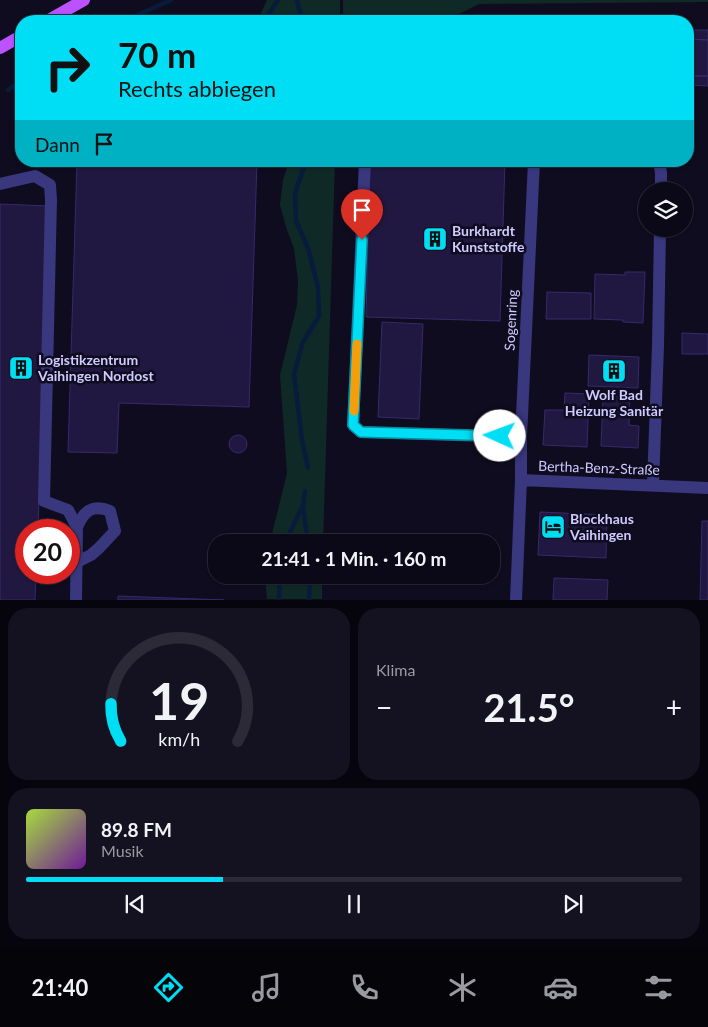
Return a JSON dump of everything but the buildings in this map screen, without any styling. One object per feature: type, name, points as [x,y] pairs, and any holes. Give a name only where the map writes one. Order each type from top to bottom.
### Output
[{"type":"main road","points":[[58,15],[84,0]]},
{"type":"main road","points":[[0,48],[15,39]]},
{"type":"street","points":[[365,167],[353,425],[361,432],[520,437]]},
{"type":"street","name":"Sogenring","points":[[521,480],[520,437],[534,167]]},
{"type":"street","points":[[660,167],[661,182]]},
{"type":"street","points":[[0,184],[35,176],[50,185],[44,501],[68,510],[73,519]]},
{"type":"street","points":[[653,485],[660,237]]},
{"type":"street","name":"Bertha-Benz-Straße","points":[[516,600],[521,480],[707,487]]},
{"type":"street","points":[[80,520],[88,511],[103,508],[110,511],[114,530],[100,548],[80,560]]},
{"type":"street","points":[[76,584],[76,600]]},
{"type":"green space","points":[[267,0],[340,0],[340,15],[260,15]]},
{"type":"green space","points":[[343,0],[708,0],[708,2],[479,4],[457,15],[343,15]]},
{"type":"green space","points":[[287,167],[335,167],[323,534],[272,534],[287,473],[280,375],[297,305],[298,280],[294,248],[280,205],[283,180]]},
{"type":"green space","points":[[266,584],[322,584],[322,599],[267,599]]},
{"type":"waterway","points":[[137,15],[171,0]]},
{"type":"waterway","points":[[268,15],[278,0]]},
{"type":"waterway","points":[[297,0],[301,15]]},
{"type":"waterway","points":[[8,90],[15,85]]},
{"type":"waterway","points":[[305,167],[295,193],[296,221],[308,248],[318,287],[319,316],[303,342],[294,374],[302,440],[308,468]]},
{"type":"waterway","points":[[289,534],[303,506],[305,491]]},
{"type":"waterway","points":[[303,507],[307,534]]},
{"type":"waterway","points":[[279,600],[280,584]]},
{"type":"waterway","points":[[309,600],[310,584]]},
{"type":"slow traffic","points":[[354,411],[357,344]]},
{"type":"place","name":"Burkhardt Kunststoffe","points":[[435,239]]},
{"type":"place","name":"Logistikzentrum Vaihingen Nordost","points":[[21,368]]},
{"type":"place","name":"Wolf Bad Heizung Sanitär","points":[[614,371]]},
{"type":"place","name":"Blockhaus Vaihingen","points":[[553,527]]},
{"type":"route","points":[[362,240],[353,425],[361,432],[500,436]]}]
